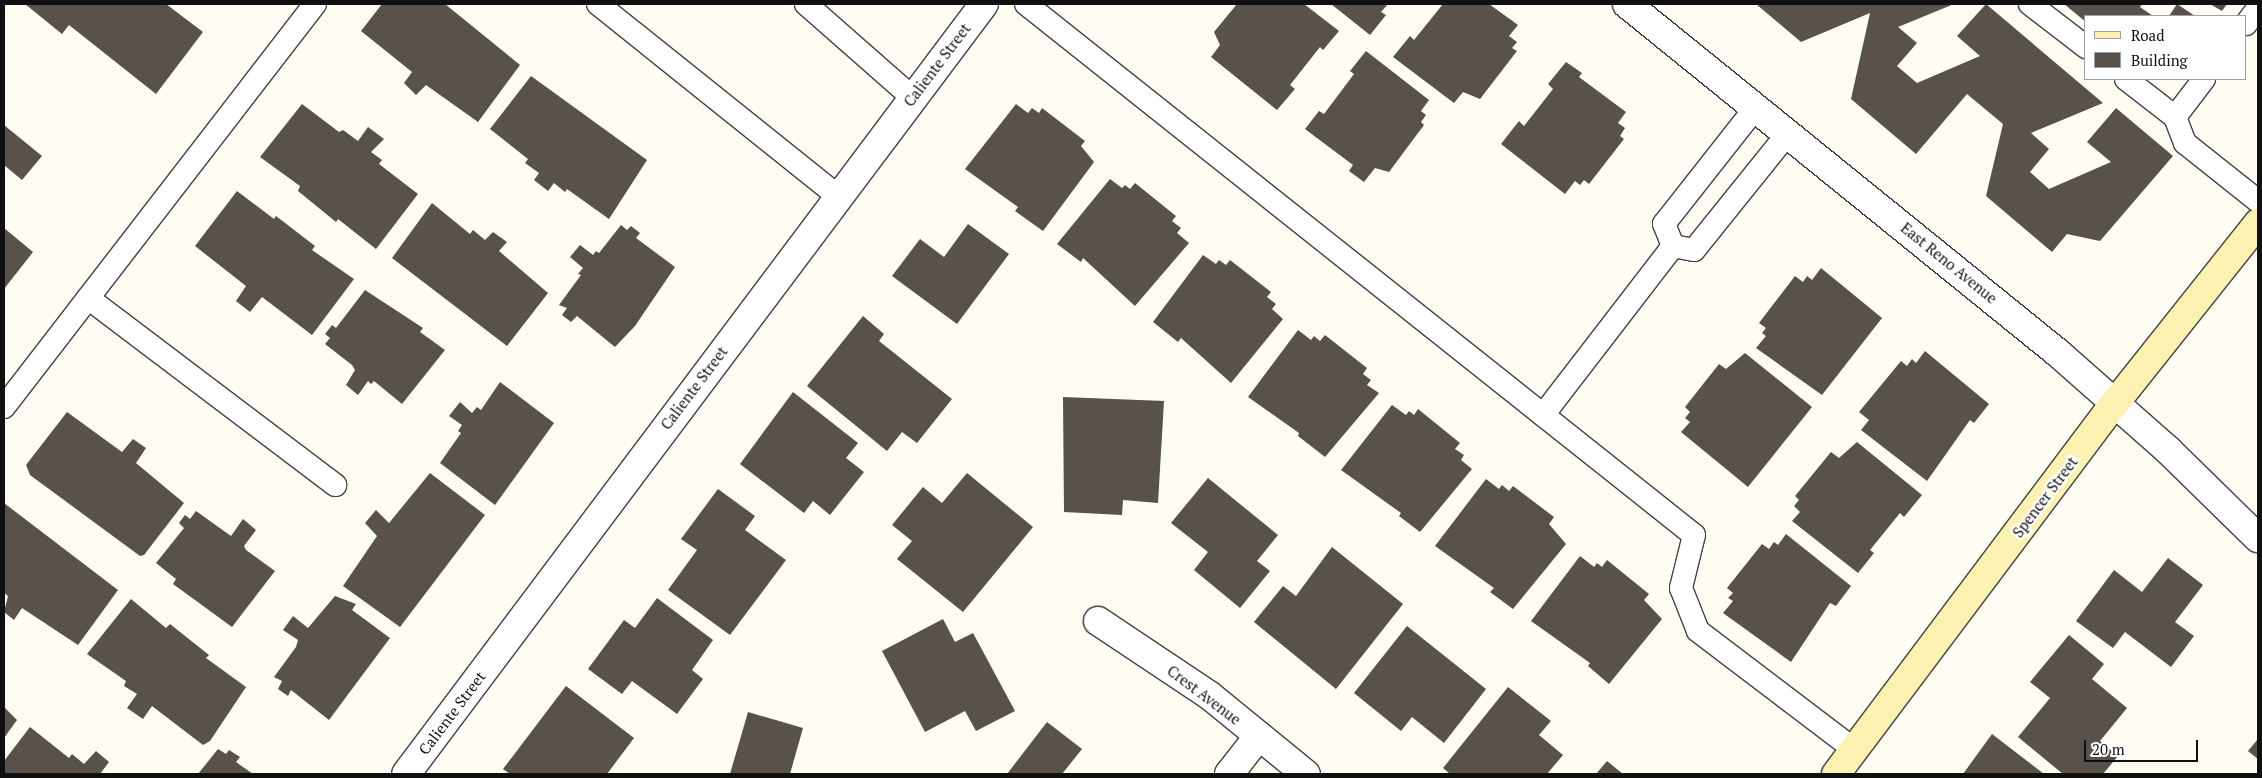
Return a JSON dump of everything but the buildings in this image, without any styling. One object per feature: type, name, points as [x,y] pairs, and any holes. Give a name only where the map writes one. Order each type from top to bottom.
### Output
[{"type":"street","name":"Caliente Street","points":[[406,774],[912,97],[984,4]]},
{"type":"street","name":"East Reno Avenue","points":[[1628,4],[1790,132],[2115,403],[2258,538]]},
{"type":"street","name":"Spencer Street","points":[[1836,774],[2115,403],[2258,223]]},
{"type":"street","name":"Crest Avenue","points":[[1098,621],[1209,695],[1306,774]]},
{"type":"street","points":[[1229,774],[1258,736]]},
{"type":"lane","points":[[4,407],[315,4]]},
{"type":"lane","points":[[598,4],[838,196]]},
{"type":"lane","points":[[1026,4],[1694,536],[1681,588],[1698,632],[1855,750]]},
{"type":"lane","points":[[2030,4],[2084,45]]},
{"type":"lane","points":[[820,8],[912,97]]},
{"type":"lane","points":[[2247,23],[2258,8]]},
{"type":"lane","points":[[2127,80],[2175,117],[2185,143],[2258,201]]},
{"type":"lane","points":[[2175,117],[2203,80]]},
{"type":"lane","points":[[1674,246],[1664,224],[1757,106]]},
{"type":"lane","points":[[1674,246],[1694,250],[1790,132]]},
{"type":"lane","points":[[1544,415],[1674,246]]},
{"type":"lane","points":[[88,298],[335,486]]}]
